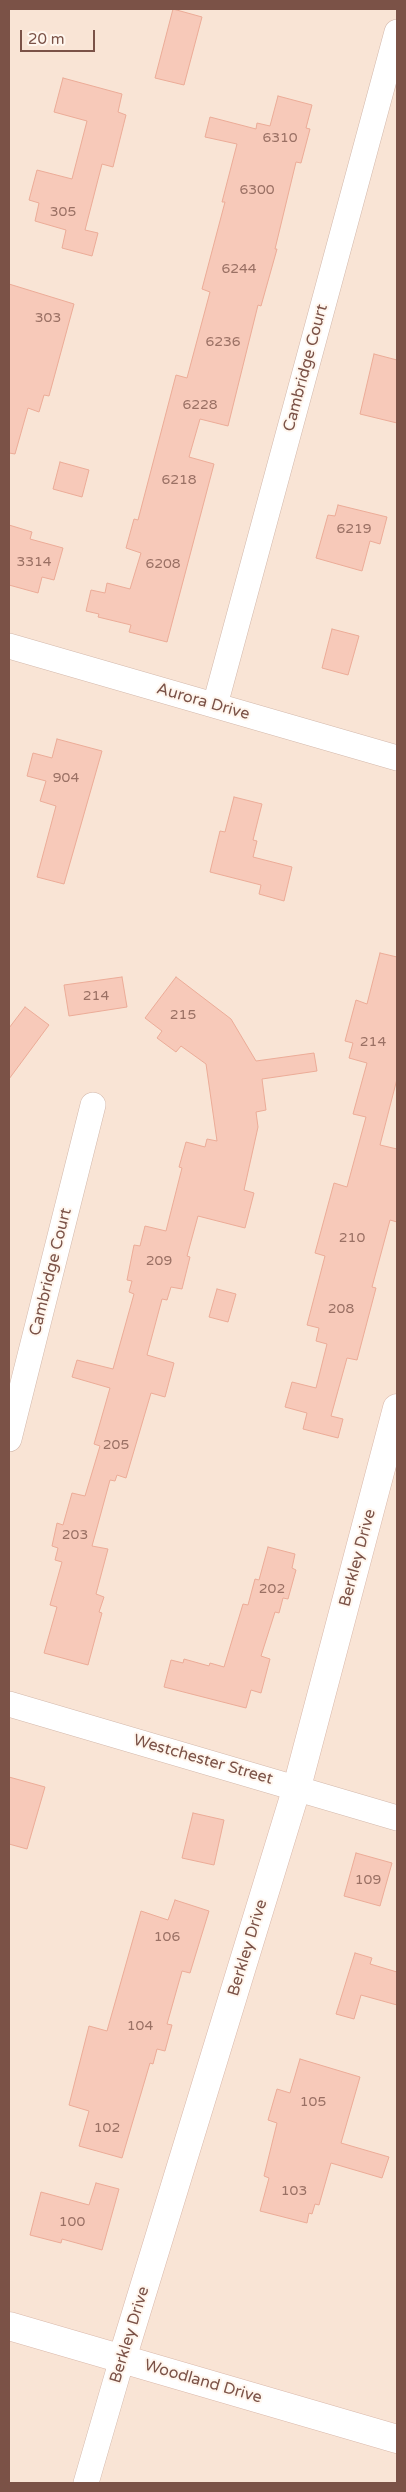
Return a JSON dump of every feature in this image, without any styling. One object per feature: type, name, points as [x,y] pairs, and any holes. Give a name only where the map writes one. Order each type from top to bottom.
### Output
[{"type":"street","name":"Cambridge Court","points":[[215,705],[397,32]]},
{"type":"street","name":"Aurora Drive","points":[[9,646],[397,758]]},
{"type":"street","name":"Cambridge Court","points":[[9,1439],[92,1105]]},
{"type":"street","name":"Berkley Drive","points":[[86,2483],[122,2359],[298,1787],[397,1408]]},
{"type":"street","name":"Westchester Street","points":[[9,1704],[298,1787],[397,1818]]},
{"type":"street","name":"Woodland Drive","points":[[9,2326],[397,2439]]},
{"type":"shaded area","points":[[9,9],[397,9],[397,2483],[9,2483]]},
{"type":"building","points":[[173,9],[202,17],[184,85],[155,78]]},
{"type":"building","points":[[63,78],[122,94],[118,112],[126,115],[113,167],[102,164],[85,230],[98,233],[92,256],[62,248],[66,230],[35,221],[39,203],[29,200],[37,170],[72,179],[87,121],[54,112]]},
{"type":"building","points":[[278,96],[312,105],[306,128],[310,129],[301,163],[296,162],[275,249],[277,249],[261,306],[258,305],[228,426],[200,419],[189,457],[214,464],[167,642],[129,632],[131,625],[98,617],[99,614],[86,611],[91,590],[105,593],[107,583],[130,589],[141,553],[126,548],[134,519],[138,520],[176,375],[187,378],[210,292],[202,289],[225,202],[222,202],[237,144],[205,137],[210,117],[256,129],[257,123],[270,126]]},
{"type":"building","points":[[9,284],[74,304],[49,396],[44,395],[39,412],[28,408],[15,454],[9,453]]},
{"type":"building","points":[[374,354],[397,360],[397,423],[360,414]]},
{"type":"building","points":[[60,462],[89,470],[82,497],[53,489]]},
{"type":"building","points":[[338,505],[387,517],[380,544],[370,541],[362,571],[316,558],[328,515],[335,516]]},
{"type":"building","points":[[9,525],[32,532],[30,539],[63,548],[54,580],[42,577],[38,593],[9,585]]},
{"type":"building","points":[[332,629],[359,636],[348,675],[322,668]]},
{"type":"building","points":[[57,739],[102,751],[64,884],[37,877],[56,806],[40,801],[46,781],[27,776],[33,753],[52,758]]},
{"type":"building","points":[[234,797],[262,804],[253,840],[257,841],[253,857],[292,867],[284,901],[259,894],[261,885],[210,872],[220,831],[225,832]]},
{"type":"building","points":[[380,953],[397,957],[397,1079],[380,1145],[397,1149],[397,1222],[390,1220],[372,1287],[376,1288],[357,1360],[347,1358],[331,1416],[343,1419],[338,1438],[303,1429],[307,1413],[285,1407],[292,1382],[316,1388],[327,1344],[316,1341],[319,1328],[307,1325],[325,1256],[315,1253],[334,1183],[347,1187],[366,1117],[353,1114],[367,1063],[349,1058],[353,1043],[345,1041],[356,1000],[367,1004]]},
{"type":"building","points":[[122,977],[127,1007],[69,1016],[64,985]]},
{"type":"building","points":[[176,977],[231,1019],[256,1061],[314,1053],[317,1071],[262,1079],[266,1110],[256,1112],[258,1127],[244,1190],[254,1193],[245,1228],[198,1216],[187,1256],[190,1257],[182,1289],[171,1287],[167,1300],[162,1299],[147,1355],[174,1363],[165,1397],[151,1393],[126,1478],[117,1475],[115,1481],[110,1480],[92,1546],[108,1549],[96,1594],[104,1597],[99,1612],[102,1613],[88,1665],[44,1653],[57,1607],[50,1605],[62,1562],[55,1560],[58,1548],[52,1546],[57,1523],[63,1525],[72,1493],[85,1496],[100,1446],[94,1444],[110,1388],[72,1377],[77,1360],[113,1369],[134,1294],[129,1292],[132,1281],[127,1280],[134,1245],[140,1246],[145,1226],[166,1231],[182,1168],[179,1167],[186,1142],[205,1147],[207,1139],[217,1141],[206,1064],[181,1046],[176,1052],[157,1038],[162,1031],[145,1018]]},
{"type":"building","points":[[25,1007],[49,1025],[9,1079],[9,1028]]},
{"type":"building","points":[[217,1289],[236,1294],[228,1322],[209,1317]]},
{"type":"building","points":[[268,1547],[295,1554],[292,1568],[296,1570],[288,1599],[283,1598],[279,1613],[275,1612],[261,1656],[270,1659],[261,1693],[251,1690],[246,1708],[164,1687],[171,1660],[183,1663],[184,1659],[209,1666],[210,1663],[224,1667],[243,1604],[248,1605],[255,1579],[259,1580]]},
{"type":"building","points":[[9,1777],[45,1787],[27,1849],[9,1844]]},
{"type":"building","points":[[193,1813],[224,1820],[214,1865],[182,1858]]},
{"type":"building","points":[[356,1853],[392,1863],[380,1906],[344,1896]]},
{"type":"building","points":[[175,1900],[209,1911],[190,1973],[182,1971],[167,2024],[172,2025],[165,2051],[157,2049],[153,2064],[150,2063],[122,2158],[79,2146],[89,2111],[69,2105],[89,2026],[107,2031],[141,1911],[168,1920]]},
{"type":"building","points":[[355,1953],[372,1958],[370,1964],[397,1972],[397,2005],[361,1995],[354,2019],[336,2014]]},
{"type":"building","points":[[300,2059],[360,2077],[341,2143],[389,2157],[382,2178],[331,2163],[319,2205],[315,2204],[312,2214],[309,2213],[307,2223],[260,2211],[269,2178],[264,2176],[277,2123],[268,2120],[277,2089],[290,2093]]},
{"type":"building","points":[[96,2183],[119,2189],[102,2250],[62,2239],[61,2243],[30,2235],[41,2192],[89,2205]]}]
